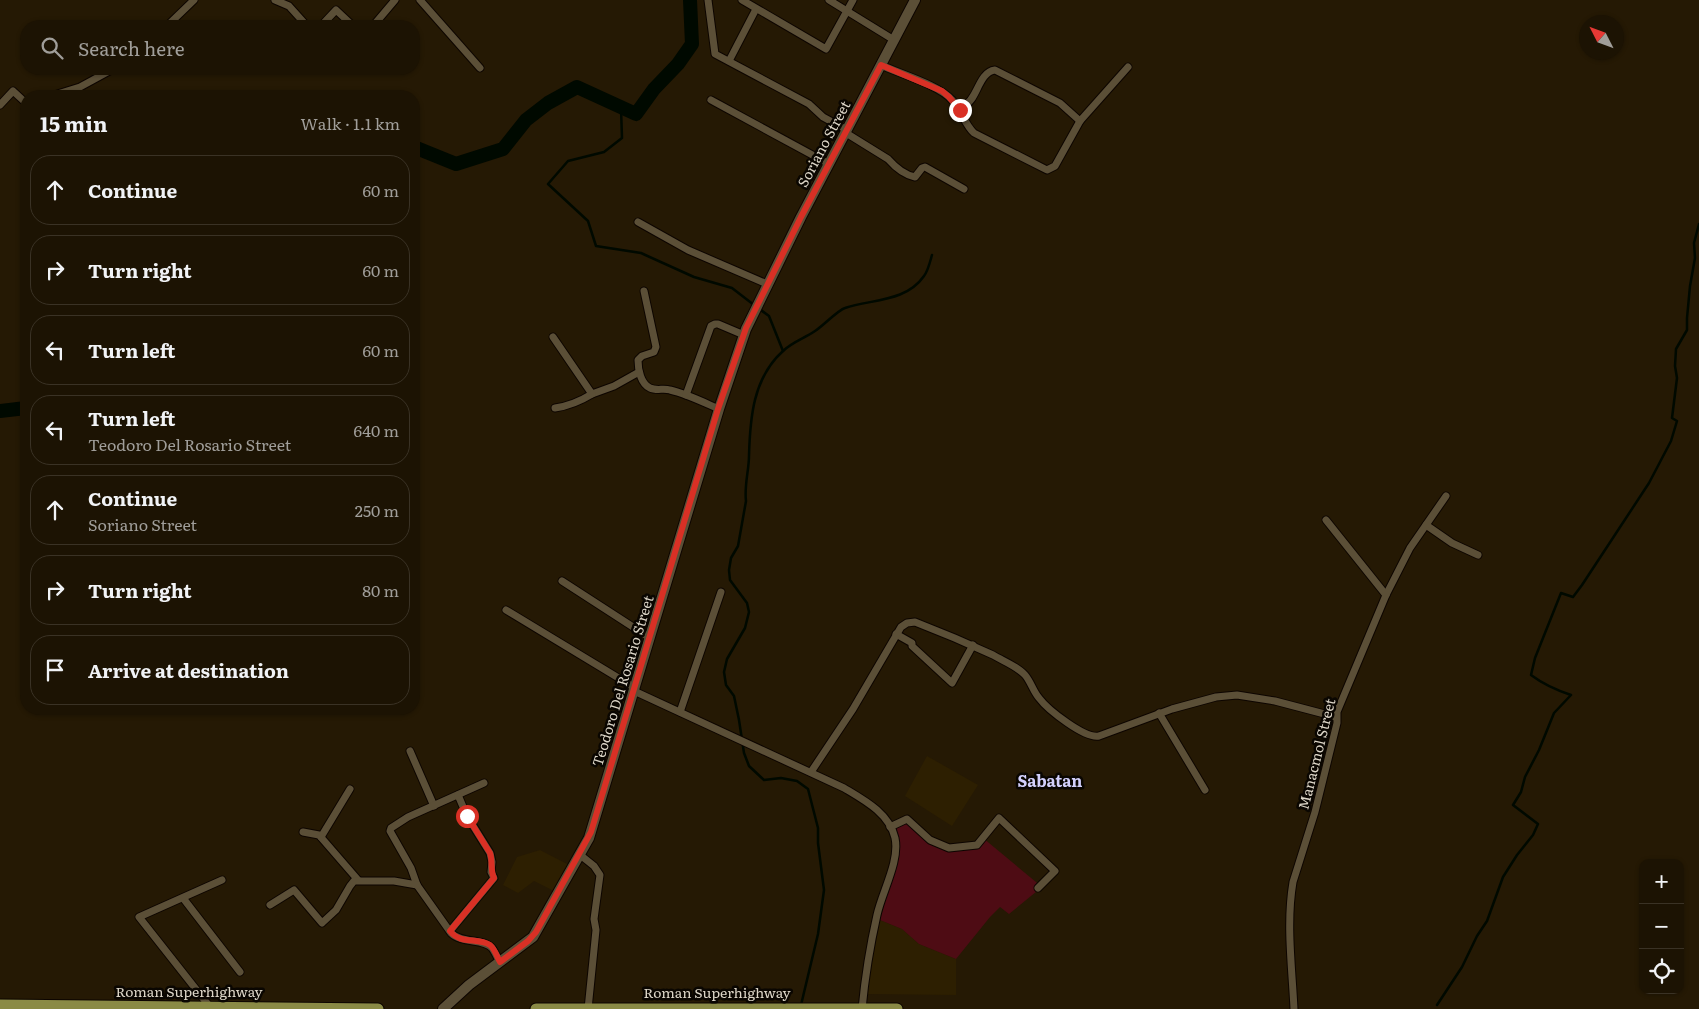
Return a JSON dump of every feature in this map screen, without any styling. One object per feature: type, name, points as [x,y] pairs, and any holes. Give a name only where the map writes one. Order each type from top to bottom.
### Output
[{"type":"main road","name":"Soriano Street","points":[[753,313],[915,0]]},
{"type":"main road","name":"Teodoro Del Rosario Street","points":[[443,1009],[469,985],[528,941],[536,932],[589,838],[718,409],[753,313]]},
{"type":"main road","name":"Roman Superhighway","points":[[0,1005],[107,1008],[378,1009]]},
{"type":"main road","name":"Roman Superhighway","points":[[536,1009],[897,1009]]},
{"type":"street","points":[[173,20],[194,0]]},
{"type":"street","points":[[275,0],[289,6],[301,20]]},
{"type":"street","points":[[378,20],[395,0]]},
{"type":"street","points":[[420,0],[480,68]]},
{"type":"street","points":[[708,0],[715,54],[809,104],[823,117],[911,176],[915,177],[922,168],[925,168],[964,189]]},
{"type":"street","points":[[742,0],[826,49],[853,0]]},
{"type":"street","points":[[829,0],[894,40]]},
{"type":"street","points":[[729,61],[756,9]]},
{"type":"street","points":[[327,20],[336,10],[347,20]]},
{"type":"street","points":[[881,65],[942,91],[956,104],[968,127],[974,133],[1045,170],[1055,166],[1080,121],[1128,66]]},
{"type":"street","points":[[956,104],[969,102],[985,75],[990,70],[995,70],[1060,103],[1080,121]]},
{"type":"street","points":[[73,90],[103,75]]},
{"type":"street","points":[[0,105],[13,91],[20,97]]},
{"type":"street","points":[[711,100],[829,164]]},
{"type":"street","points":[[638,222],[688,250],[767,284]]},
{"type":"street","points":[[644,291],[656,347],[654,352],[638,359],[639,372],[649,388],[670,390],[718,409]]},
{"type":"street","points":[[686,395],[711,326],[718,324],[744,335]]},
{"type":"street","points":[[553,337],[592,394]]},
{"type":"street","points":[[555,408],[569,406],[592,394],[614,386],[639,372]]},
{"type":"street","name":"Manacmol Street","points":[[1294,1009],[1291,893],[1315,812],[1337,723],[1336,717],[1339,706],[1386,595],[1410,548],[1446,496]]},
{"type":"street","points":[[1326,520],[1386,595]]},
{"type":"street","points":[[1426,525],[1452,543],[1478,555]]},
{"type":"street","points":[[562,582],[650,638]]},
{"type":"street","points":[[680,712],[720,592]]},
{"type":"street","points":[[506,610],[635,690],[844,788],[878,811],[895,837],[895,856],[873,930],[862,1009]]},
{"type":"street","points":[[811,772],[825,748],[853,709],[902,625],[912,622],[973,645],[1019,670],[1025,675],[1036,695],[1044,704],[1074,727],[1092,737],[1159,713],[1237,694],[1276,701],[1336,717]]},
{"type":"street","points":[[896,634],[912,643],[912,646],[952,684],[973,645]]},
{"type":"street","points":[[1159,713],[1206,790]]},
{"type":"street","points":[[410,751],[434,806]]},
{"type":"street","points":[[484,783],[408,817],[390,830],[413,872],[417,885],[450,931],[459,939],[489,945],[500,962]]},
{"type":"street","points":[[321,837],[350,789]]},
{"type":"street","points":[[450,931],[494,878],[491,872],[492,860],[490,853],[467,816],[458,795]]},
{"type":"street","points":[[890,827],[907,819],[930,840],[949,848],[977,845],[999,818],[1055,871],[1038,888]]},
{"type":"street","points":[[304,832],[321,837],[358,880]]},
{"type":"street","points":[[579,854],[594,866],[600,875],[594,919],[596,930],[589,1009]]},
{"type":"street","points":[[209,1008],[139,917],[222,880]]},
{"type":"street","points":[[270,905],[294,890],[322,923],[333,914],[354,880],[394,881],[417,885]]},
{"type":"street","points":[[183,898],[240,972]]},
{"type":"shaded area","points":[[927,756],[978,785],[952,826],[905,796]]},
{"type":"shaded area","points":[[907,820],[927,839],[947,851],[954,848],[978,846],[983,838],[1042,887],[1009,914],[1000,907],[956,959],[919,944],[902,929],[880,920],[895,866],[894,828]]},
{"type":"shaded area","points":[[540,850],[569,865],[554,891],[534,881],[518,893],[503,885],[517,857]]},
{"type":"shaded area","points":[[880,920],[902,929],[919,944],[956,959],[956,995],[866,994]]},
{"type":"waterway","points":[[420,149],[456,164],[503,149],[526,120],[548,103],[577,87],[636,114],[654,89],[678,64],[692,44],[690,0]]},
{"type":"waterway","points":[[621,108],[622,138],[604,152],[568,161],[548,184],[588,221],[596,246],[641,253],[694,277],[732,288],[754,305]]},
{"type":"waterway","points":[[1437,1005],[1462,967],[1477,936],[1487,921],[1503,877],[1533,835],[1538,824],[1513,805],[1521,792],[1525,777],[1539,750],[1554,713],[1571,695],[1531,675],[1535,658],[1561,593],[1573,597],[1582,585],[1649,483],[1671,441],[1677,421],[1672,418],[1677,378],[1675,366],[1676,349],[1687,330],[1690,286],[1695,258],[1694,243],[1699,224]]},
{"type":"waterway","points":[[801,1005],[818,934],[824,890],[818,828],[808,789],[797,781],[781,778],[764,780],[749,766],[744,753],[734,696],[726,685],[724,672],[727,659],[745,628],[749,612],[747,603],[730,580],[729,570],[731,558],[738,546],[746,501],[752,413],[759,386],[765,373],[787,348],[815,331],[842,309],[908,291],[925,274],[932,255]]},
{"type":"waterway","points":[[758,308],[769,316],[783,351]]},
{"type":"waterway","points":[[0,411],[20,409]]},
{"type":"district","name":"Sabatan","points":[[1050,781]]},
{"type":"route","points":[[467,816],[490,853],[492,860],[491,872],[494,878],[450,931],[459,939],[491,946],[500,962],[528,941],[536,932],[589,838],[718,409],[746,328],[801,217],[881,65],[942,91],[960,110]]}]
